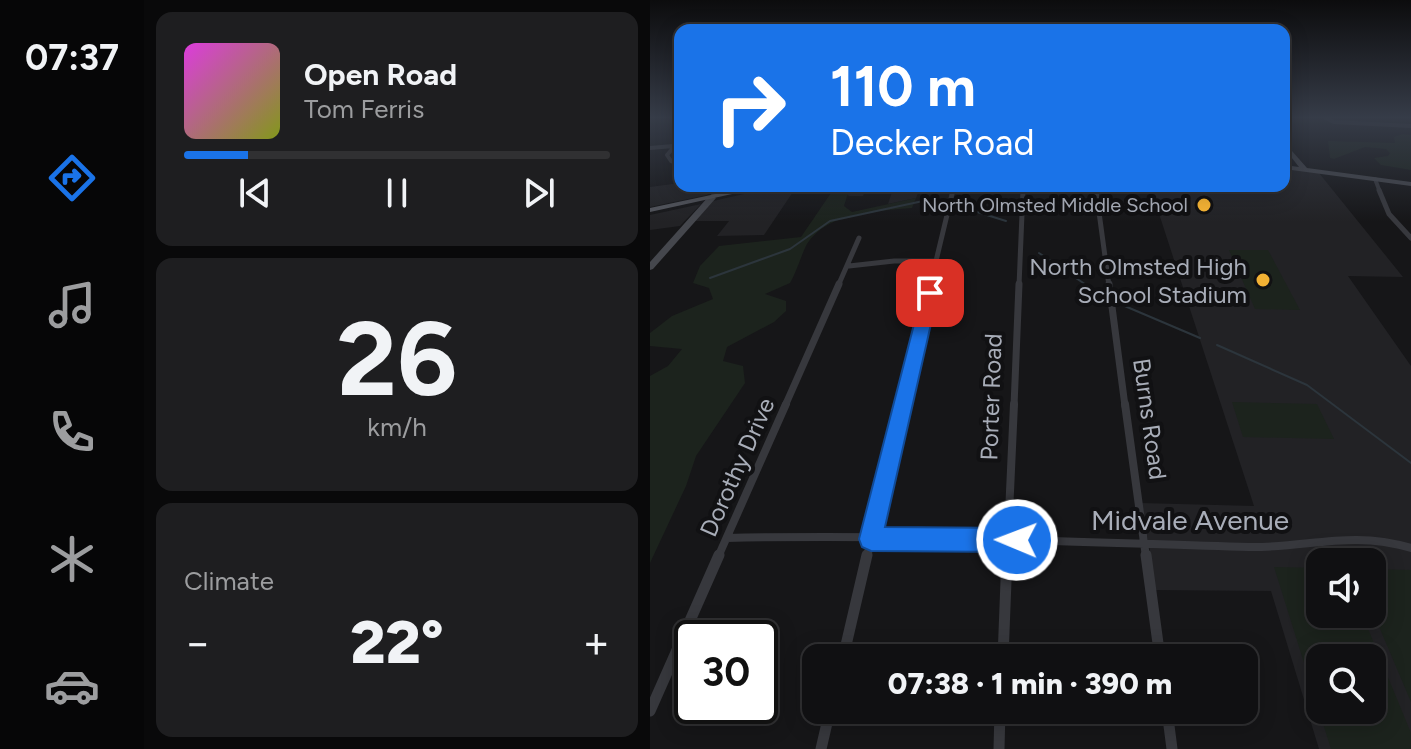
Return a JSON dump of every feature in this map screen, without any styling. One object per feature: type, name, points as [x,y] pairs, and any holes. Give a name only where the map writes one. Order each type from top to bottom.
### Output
[{"type":"main road","points":[[650,210],[738,192]]},
{"type":"street","points":[[1290,152],[1305,170]]},
{"type":"street","points":[[1290,168],[1411,184]]},
{"type":"street","points":[[1375,179],[1389,214],[1411,238]]},
{"type":"street","points":[[650,267],[716,192]]},
{"type":"street","points":[[846,644],[953,192]]},
{"type":"street","name":"Porter Road","points":[[1004,644],[1023,192]]},
{"type":"street","name":"Burns Road","points":[[1096,192],[1158,644]]},
{"type":"street","name":"Dorothy Drive","points":[[650,711],[859,238]]},
{"type":"street","points":[[849,266],[894,261],[937,261]]},
{"type":"street","name":"Midvale Avenue","points":[[727,538],[1008,540],[1268,547],[1359,535],[1411,548]]},
{"type":"street","points":[[821,749],[827,724]]},
{"type":"street","points":[[999,749],[1000,724]]},
{"type":"street","points":[[1169,724],[1172,749]]},
{"type":"shaded area","points":[[1329,152],[1352,152],[1334,159],[1330,158]]},
{"type":"shaded area","points":[[1411,152],[1411,170],[1381,165],[1374,158]]},
{"type":"shaded area","points":[[1290,169],[1319,173],[1403,277],[1348,276],[1411,366],[1411,749],[1319,749],[1311,724],[1386,724],[1386,644],[1306,644],[1306,706],[1271,591],[1153,590],[1141,503],[1254,506],[1152,192],[1290,192]]},
{"type":"shaded area","points":[[674,184],[674,192],[710,192],[650,207],[650,187]]},
{"type":"shaded area","points":[[753,192],[793,192],[764,235],[717,236],[729,221],[694,221],[713,201]]},
{"type":"shaded area","points":[[832,192],[848,192],[844,206],[852,212],[916,198],[912,208],[854,215],[827,225],[807,244],[790,283],[765,294],[786,301],[786,311],[774,322],[727,347],[723,361],[743,366],[745,383],[696,456],[686,486],[650,563],[650,376],[668,366],[682,349],[650,346],[650,333],[672,316],[713,299],[709,288],[693,283],[700,266],[719,246],[801,237]]},
{"type":"shaded area","points":[[847,192],[865,192],[863,196]]},
{"type":"shaded area","points":[[892,192],[918,192],[916,198],[888,204]]},
{"type":"shaded area","points":[[701,204],[680,226],[650,230],[650,215]]},
{"type":"shaded area","name":"North Olmsted High School Stadium","points":[[1229,250],[1268,250],[1300,310],[1255,309]]},
{"type":"shaded area","points":[[1232,402],[1317,404],[1334,439],[1243,437]]},
{"type":"shaded area","points":[[1274,567],[1306,568],[1306,628],[1368,628],[1374,644],[1306,644],[1306,669]]},
{"type":"shaded area","points":[[1386,569],[1411,570],[1411,702],[1380,628],[1386,628]]},
{"type":"shaded area","points":[[1386,672],[1411,733],[1411,749],[1331,749],[1323,724],[1386,724]]},
{"type":"waterway","points":[[710,278],[790,249],[830,221],[923,201],[937,202]]},
{"type":"waterway","points":[[958,206],[1006,221]]},
{"type":"waterway","points":[[1039,253],[1101,295]]},
{"type":"waterway","points":[[1120,304],[1200,338]]},
{"type":"waterway","points":[[1217,345],[1307,385],[1411,463]]},
{"type":"place","name":"North Olmsted Middle School","points":[[1204,205]]},
{"type":"place","name":"North Olmsted High School Stadium","points":[[1263,280]]},
{"type":"route","points":[[930,293],[871,539],[1017,540]]}]
